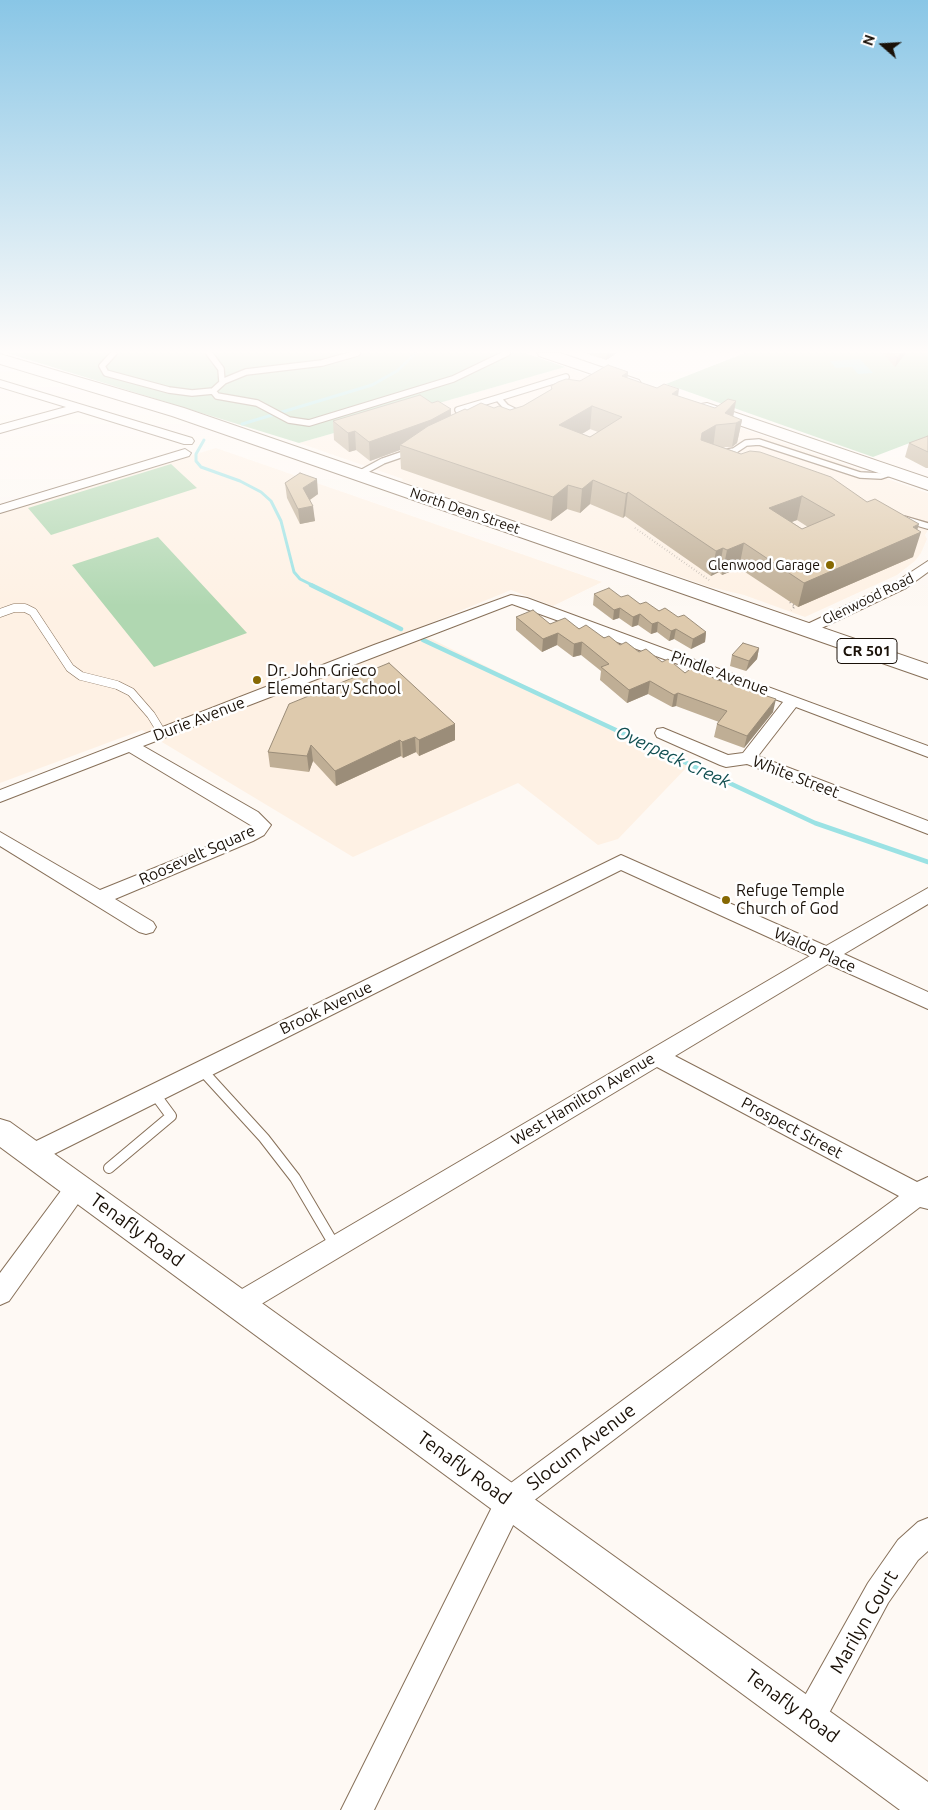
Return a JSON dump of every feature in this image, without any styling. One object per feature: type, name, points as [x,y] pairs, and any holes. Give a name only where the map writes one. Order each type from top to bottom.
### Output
[{"type":"main road","name":"North Dean Street","points":[[252,437],[928,672]]},
{"type":"main road","points":[[792,437],[928,484]]},
{"type":"street","points":[[0,509],[187,447],[161,437]]},
{"type":"street","name":"Glenwood Road","points":[[806,630],[901,585],[928,565]]},
{"type":"street","name":"Pindle Avenue","points":[[511,599],[522,601],[793,700],[928,752]]},
{"type":"street","name":"Durie Avenue","points":[[0,796],[511,599]]},
{"type":"street","points":[[748,758],[793,700]]},
{"type":"street","name":"White Street","points":[[663,733],[726,761],[748,758],[928,828]]},
{"type":"street","name":"Roosevelt Square","points":[[100,898],[247,836],[261,827],[261,823],[252,816],[130,746]]},
{"type":"street","points":[[0,838],[146,927]]},
{"type":"street","name":"Waldo Place","points":[[621,862],[928,1001]]},
{"type":"street","name":"Brook Avenue","points":[[32,1154],[621,862]]},
{"type":"street","name":"West Hamilton Avenue","points":[[239,1304],[928,895]]},
{"type":"street","name":"Prospect Street","points":[[656,1056],[925,1194]]},
{"type":"street","name":"Tenafly Road","points":[[0,1131],[928,1806]]},
{"type":"street","points":[[0,1293],[77,1187]]},
{"type":"street","name":"Slocum Avenue","points":[[357,1810],[510,1501],[925,1194]]},
{"type":"street","name":"Marilyn Court","points":[[809,1719],[878,1593],[908,1550],[928,1532]]},
{"type":"lane","points":[[733,459],[717,453],[734,451],[746,443],[754,442],[785,450],[860,475],[881,476],[893,472]]},
{"type":"lane","points":[[359,474],[383,461],[420,448]]},
{"type":"lane","points":[[770,452],[785,450]]},
{"type":"lane","points":[[928,526],[900,520],[928,532]]},
{"type":"lane","points":[[0,613],[14,608],[25,608],[33,612],[70,668],[81,676],[117,685],[131,692],[162,733]]},
{"type":"lane","points":[[202,1070],[264,1138],[295,1178],[335,1247]]},
{"type":"lane","points":[[109,1168],[171,1116],[154,1093]]},
{"type":"path","points":[[635,528],[711,581],[712,585]]},
{"type":"path","points":[[791,602],[795,606],[793,608]]},
{"type":"shaded area","points":[[318,437],[768,437],[928,493],[928,530],[925,535],[927,539],[915,561],[897,575],[805,617],[744,595],[710,587],[401,481],[403,479],[299,443]]},
{"type":"shaded area","name":"Dr. John Grieco Elementary School","points":[[216,448],[602,582],[553,606],[511,590],[413,630],[688,766],[618,839],[598,845],[518,783],[353,857],[142,730],[0,783],[0,513]]},
{"type":"green space","points":[[281,437],[318,437],[299,443]]},
{"type":"green space","points":[[818,437],[924,437],[873,457]]},
{"type":"green space","points":[[171,464],[197,488],[51,535],[28,508]]},
{"type":"green space","points":[[158,537],[247,633],[154,667],[72,565]]},
{"type":"building","points":[[363,437],[382,437],[369,442]]},
{"type":"building","points":[[411,437],[701,437],[701,440],[741,454],[750,451],[760,452],[831,477],[867,502],[875,499],[919,524],[913,527],[921,532],[804,583],[744,543],[727,550],[723,548],[716,551],[628,492],[626,494],[593,480],[582,489],[568,485],[553,497],[400,445]],"holes":[[[802,496],[835,515],[802,529],[769,508]]]},
{"type":"building","points":[[928,437],[928,452],[909,443]]},
{"type":"building","points":[[300,473],[317,479],[303,488],[313,506],[298,509],[285,483]]},
{"type":"building","points":[[609,588],[621,597],[628,595],[640,604],[646,602],[659,611],[665,608],[678,617],[684,615],[706,632],[693,639],[676,629],[671,631],[658,622],[652,624],[640,614],[633,617],[620,608],[614,610],[594,594]]},
{"type":"building","points":[[533,610],[550,624],[565,618],[579,629],[586,625],[604,638],[609,636],[620,645],[626,642],[639,652],[646,649],[662,662],[668,659],[685,673],[693,667],[715,679],[776,699],[747,736],[717,724],[727,711],[678,693],[674,695],[650,681],[629,690],[601,667],[609,664],[582,642],[574,644],[558,633],[543,639],[516,617]]},
{"type":"building","points":[[743,643],[759,648],[749,661],[732,655]]},
{"type":"building","points":[[389,663],[455,724],[419,740],[415,737],[402,742],[400,740],[335,771],[311,745],[307,756],[268,752],[289,704]]},
{"type":"waterway","name":"Overpeck Creek","points":[[204,440],[196,454],[196,461],[201,467],[240,481],[261,492],[271,501],[281,521],[294,572],[300,579],[314,586]]},
{"type":"waterway","name":"Overpeck Creek","points":[[311,585],[401,629]]},
{"type":"waterway","name":"Overpeck Creek","points":[[423,640],[815,823],[928,862]]},
{"type":"place","name":"Glenwood Garage","points":[[830,565]]},
{"type":"place","name":"Dr. John Grieco Elementary School","points":[[257,680]]},
{"type":"place","name":"Refuge Temple Church of God","points":[[726,900]]}]
